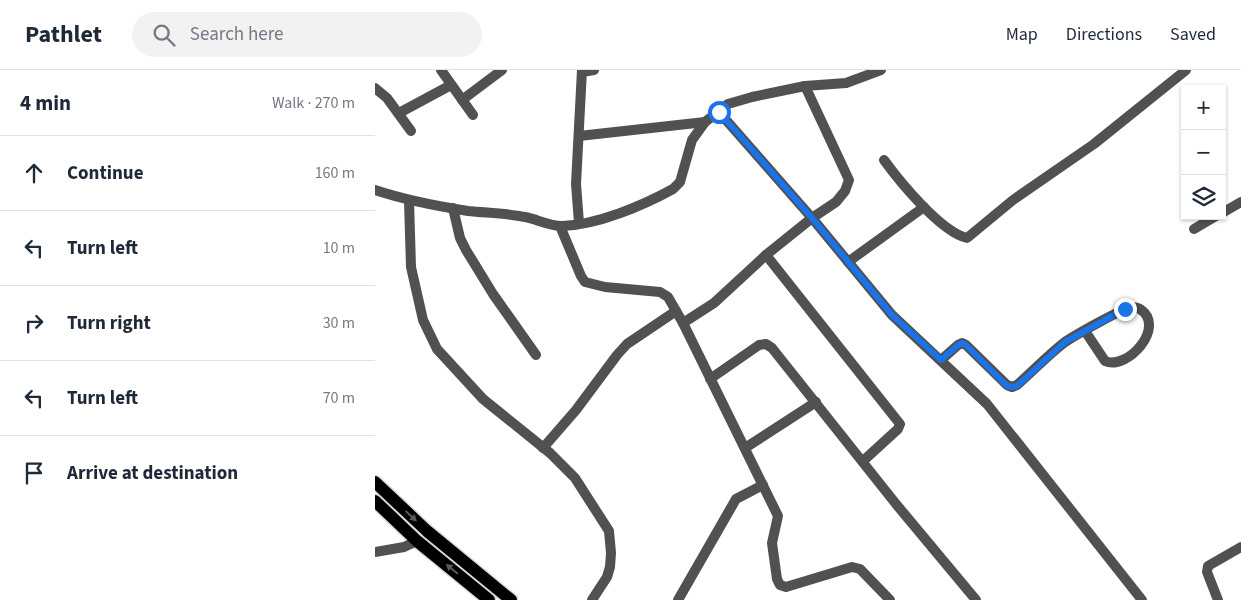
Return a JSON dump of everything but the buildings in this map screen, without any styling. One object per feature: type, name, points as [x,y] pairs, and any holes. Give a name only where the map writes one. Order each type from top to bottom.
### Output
[{"type":"main road","points":[[375,482],[427,531],[511,600]]},
{"type":"main road","points":[[375,501],[417,541],[489,600]]},
{"type":"street","points":[[441,70],[473,114]]},
{"type":"street","points":[[462,100],[502,70]]},
{"type":"street","points":[[579,223],[576,184],[582,71],[594,70]]},
{"type":"street","points":[[375,190],[409,201],[421,201],[453,208],[524,216],[560,226],[598,220],[620,214],[673,189],[680,182],[692,140],[705,122],[728,104],[805,86],[846,83],[881,70]]},
{"type":"street","points":[[884,160],[924,207],[955,234],[967,238],[1013,200],[1094,144],[1186,70]]},
{"type":"street","points":[[399,113],[451,85]]},
{"type":"street","points":[[683,323],[715,303],[766,255],[812,218],[836,202],[845,191],[849,180],[805,86]]},
{"type":"street","points":[[375,88],[387,98],[411,131]]},
{"type":"street","points":[[719,112],[812,218],[892,315],[987,404],[1142,600]]},
{"type":"street","points":[[579,136],[705,122]]},
{"type":"street","points":[[409,201],[411,267],[423,320],[437,349],[483,399],[543,448],[575,478],[609,531],[610,566],[607,577],[592,600]]},
{"type":"street","points":[[1226,211],[1241,202]]},
{"type":"street","points":[[848,262],[924,207]]},
{"type":"street","points":[[453,208],[460,238],[466,250],[493,294],[536,355]]},
{"type":"street","points":[[1194,229],[1209,220]]},
{"type":"street","points":[[560,226],[585,282],[605,287],[660,292],[667,297],[676,311],[778,516],[772,543],[777,579],[780,585],[786,586],[852,567],[860,569],[890,600]]},
{"type":"street","points":[[766,255],[900,424],[898,429],[863,461]]},
{"type":"street","points":[[941,360],[962,343],[1007,386],[1012,387],[1017,386],[1065,342],[1085,330],[1133,306],[1139,308],[1144,314],[1150,328],[1148,336],[1137,350],[1119,362],[1111,364],[1105,361],[1085,330]]},
{"type":"street","points":[[543,448],[576,410],[627,344],[676,311]]},
{"type":"street","points":[[710,379],[759,346],[766,344],[772,348],[975,600]]},
{"type":"street","points":[[745,448],[816,402]]},
{"type":"street","points":[[678,600],[736,499],[763,485]]},
{"type":"street","points":[[375,552],[404,547],[417,541]]},
{"type":"street","points":[[1218,600],[1207,572],[1208,566],[1241,547]]},
{"type":"route","points":[[719,112],[812,218],[892,315],[941,360],[962,343],[1007,386],[1017,386],[1065,342],[1125,309]]}]
